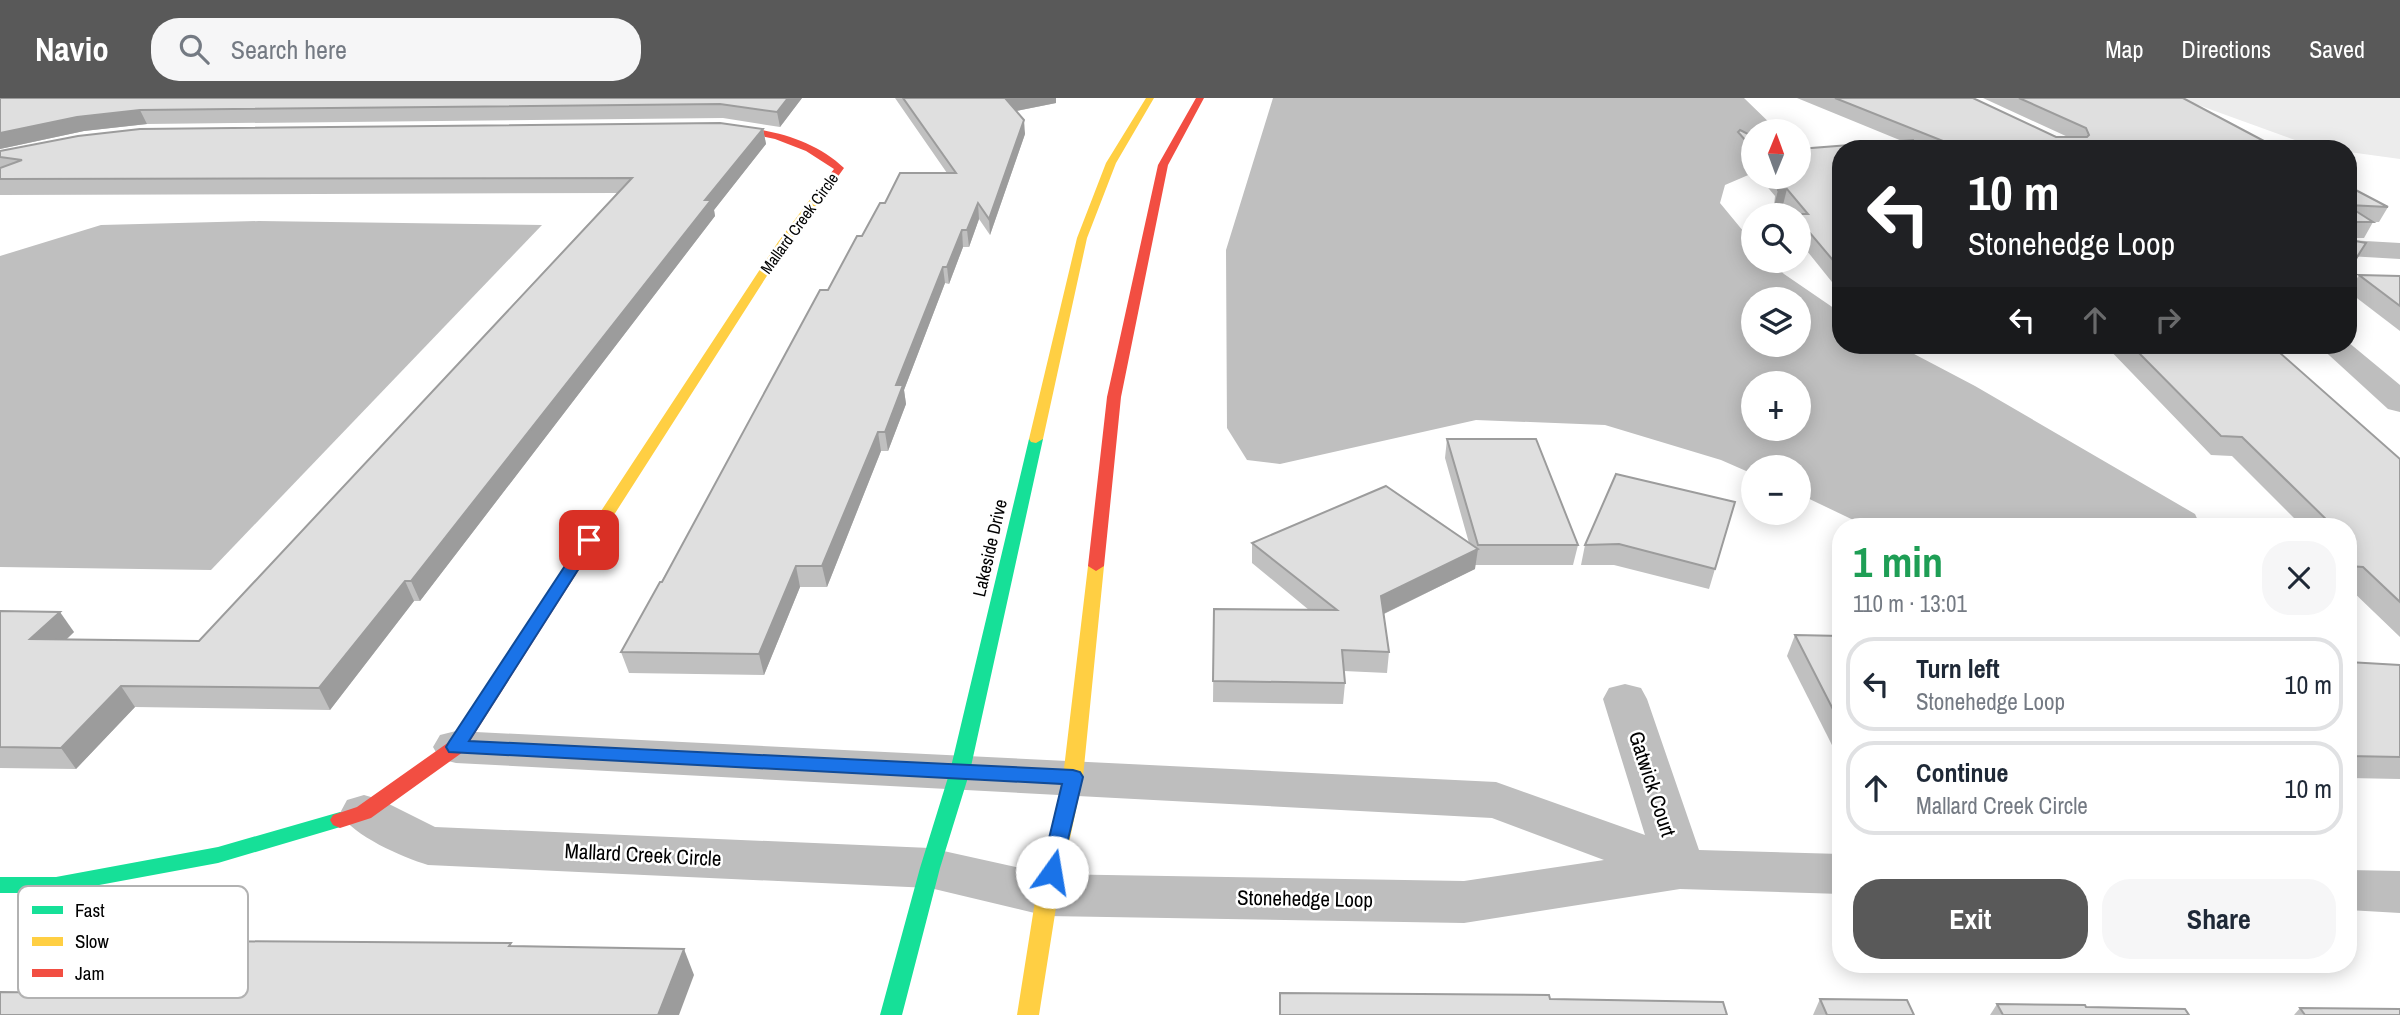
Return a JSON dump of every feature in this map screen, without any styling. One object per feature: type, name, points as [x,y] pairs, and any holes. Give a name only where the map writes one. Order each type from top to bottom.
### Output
[{"type":"street","name":"Lakeside Drive","points":[[891,1015],[930,868],[960,771],[1082,238],[1111,163],[1150,98]]},
{"type":"street","points":[[1028,1015],[1046,895],[1073,777],[1114,397],[1163,165],[1200,98]]},
{"type":"street","name":"Mallard Creek Circle","points":[[0,884],[56,885],[218,855],[364,813],[456,747],[783,242],[839,167],[814,148],[775,133],[696,128]]},
{"type":"street","points":[[2357,249],[2400,251]]},
{"type":"street","points":[[2344,354],[2400,402]]},
{"type":"street","name":"Gatwick Court","points":[[1625,699],[1680,869]]},
{"type":"street","points":[[456,747],[960,771]]},
{"type":"street","name":"Stonehedge Loop","points":[[960,771],[1496,800],[1680,869]]},
{"type":"street","name":"Mallard Creek Circle","points":[[364,813],[428,846],[930,868]]},
{"type":"street","name":"Stonehedge Loop","points":[[930,868],[1046,895],[1464,902],[1680,869],[1832,874]]},
{"type":"street","points":[[2357,890],[2400,892]]},
{"type":"shaded area","points":[[1273,98],[1744,98],[1766,119],[1741,119],[1741,178],[1725,185],[1720,203],[1741,228],[1741,273],[1783,273],[1803,287],[1741,287],[1741,357],[1811,357],[1811,292],[1832,307],[1832,354],[1914,354],[1975,386],[2195,514],[2197,518],[1849,518],[1811,500],[1811,455],[1741,455],[1741,469],[1721,460],[1605,425],[1476,420],[1280,464],[1247,460],[1227,428],[1226,250]]},
{"type":"shaded area","points":[[2179,98],[2400,98],[2400,159],[2357,153],[2357,140],[2295,140]]},
{"type":"shaded area","points":[[259,221],[542,225],[211,570],[0,567],[0,256],[101,225]]},
{"type":"building","points":[[0,98],[788,98],[777,112],[720,104],[140,110],[77,117],[0,133]]},
{"type":"building","points":[[903,98],[1005,98],[1024,120],[989,219],[978,203],[967,230],[962,230],[947,267],[943,267],[896,385],[903,385],[885,432],[878,432],[822,566],[796,566],[759,654],[621,652],[662,582],[820,290],[828,290],[857,236],[862,236],[880,203],[885,203],[900,173],[956,173]]},
{"type":"building","points":[[1835,98],[1973,98],[2056,137],[2087,137],[2089,135],[2086,128],[2019,98],[2183,98],[2262,140],[1940,140]]},
{"type":"building","points":[[720,123],[763,129],[705,200],[711,200],[411,581],[405,581],[319,688],[121,686],[61,748],[0,747],[0,611],[60,612],[30,639],[199,641],[632,178],[0,179],[0,168],[22,160],[0,157],[0,151],[78,136],[140,129]]},
{"type":"building","points":[[1832,146],[1832,259],[1811,234],[1811,203],[1799,203],[1787,189],[1811,189],[1811,148]]},
{"type":"building","points":[[2357,191],[2388,207],[2357,205]]},
{"type":"building","points":[[2357,212],[2373,222],[2357,222]]},
{"type":"building","points":[[2357,241],[2366,243],[2357,257]]},
{"type":"building","points":[[2359,275],[2400,276],[2400,306]]},
{"type":"building","points":[[2140,354],[2281,354],[2400,459],[2400,602],[2363,567],[2357,567],[2357,518],[2325,518],[2242,437],[2221,436]]},
{"type":"building","points":[[1447,439],[1536,439],[1578,545],[1478,545]]},
{"type":"building","points":[[1616,474],[1735,502],[1715,569],[1619,544],[1585,545]]},
{"type":"building","points":[[1386,486],[1478,549],[1381,596],[1389,652],[1342,650],[1345,683],[1213,681],[1214,609],[1337,610],[1252,543]]},
{"type":"building","points":[[1795,635],[1832,636],[1832,707]]},
{"type":"building","points":[[2357,663],[2400,665],[2400,757],[2357,756]]},
{"type":"building","points":[[248,941],[511,943],[509,946],[684,949],[658,1015],[0,1015],[0,992],[18,992],[18,998],[248,998]]},
{"type":"building","points":[[1280,993],[1549,995],[1550,999],[1723,1002],[1727,1015],[1280,1015]]},
{"type":"building","points":[[1820,999],[1907,1000],[1914,1015],[1827,1015]]},
{"type":"building","points":[[1997,1004],[2185,1009],[2189,1015],[2003,1015]]},
{"type":"building","points":[[2300,1008],[2400,1009],[2400,1015],[2305,1015]]},
{"type":"traffic: fast","points":[[891,1015],[930,868],[960,771],[1036,439]]},
{"type":"traffic: fast","points":[[0,885],[56,885],[218,855],[340,820]]},
{"type":"traffic: slow","points":[[1036,439],[1082,238],[1111,163],[1150,98]]},
{"type":"traffic: slow","points":[[588,543],[783,242],[825,187]]},
{"type":"traffic: slow","points":[[1028,1015],[1047,895],[1073,777],[1096,566]]},
{"type":"traffic: jam","points":[[1096,566],[1114,397],[1163,165],[1200,98]]},
{"type":"traffic: jam","points":[[711,128],[763,133],[809,149],[839,168],[825,187]]},
{"type":"traffic: jam","points":[[340,820],[364,813],[456,747],[588,543]]},
{"type":"route","points":[[589,540],[456,747],[1073,777],[1052,872]]}]
